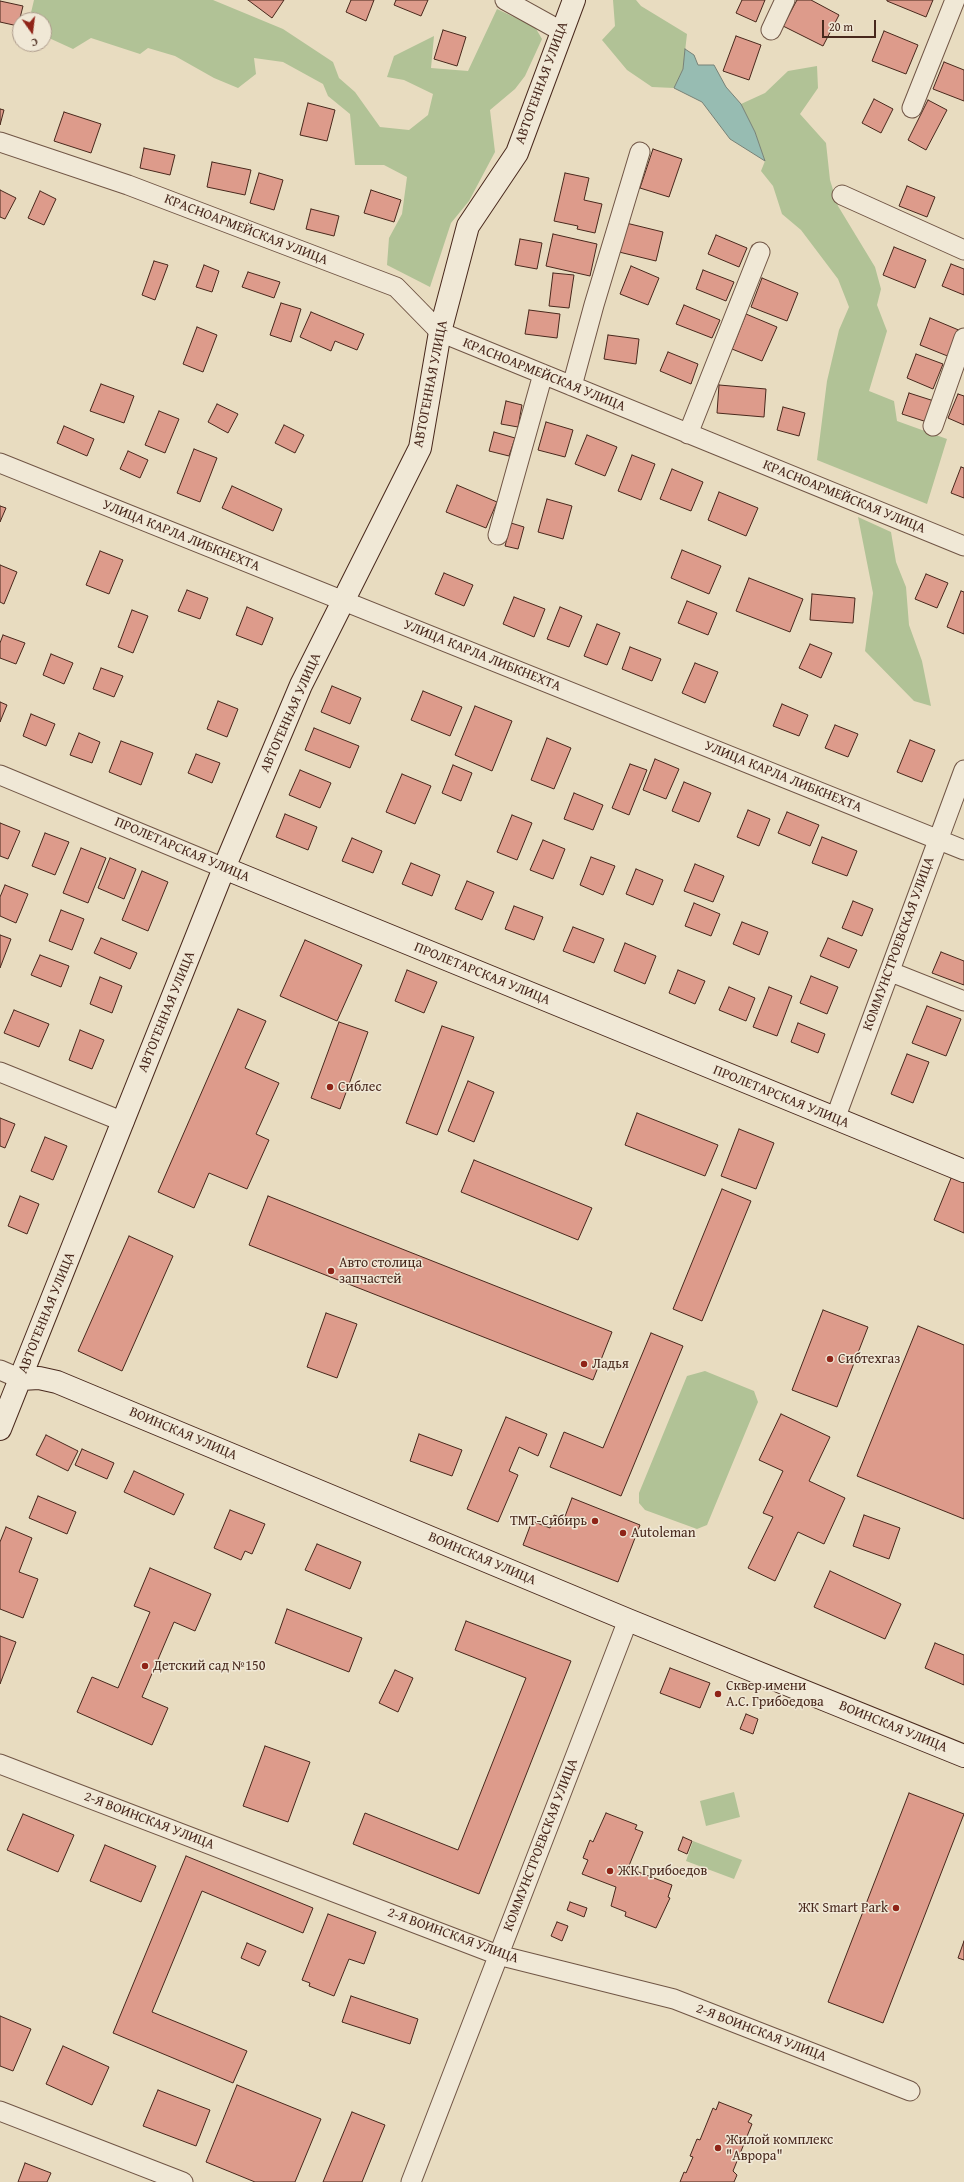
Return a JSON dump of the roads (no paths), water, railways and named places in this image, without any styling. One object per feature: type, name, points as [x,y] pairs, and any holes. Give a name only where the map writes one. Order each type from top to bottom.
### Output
[{"type":"street","points":[[505,0],[561,31]]},
{"type":"street","name":"АВТОГЕННАЯ УЛИЦА","points":[[0,1429],[124,1122],[224,868],[301,685],[420,448],[440,332],[468,226],[517,153],[561,31],[574,0]]},
{"type":"street","points":[[771,30],[785,0]]},
{"type":"street","points":[[912,108],[955,0]]},
{"type":"street","name":"КРАСНОАРМЕЙСКАЯ УЛИЦА","points":[[0,142],[128,185],[396,287],[440,332],[964,546]]},
{"type":"street","points":[[572,386],[594,305],[640,152]]},
{"type":"street","points":[[842,195],[964,250]]},
{"type":"street","points":[[688,434],[760,252]]},
{"type":"street","points":[[934,426],[964,338]]},
{"type":"street","points":[[498,535],[543,374]]},
{"type":"street","name":"УЛИЦА КАРЛА ЛИБКНЕХТА","points":[[0,463],[964,850]]},
{"type":"street","name":"КОММУНСТРОЕВСКАЯ УЛИЦА","points":[[835,1119],[891,972],[937,839],[964,770]]},
{"type":"street","name":"ПРОЛЕТАРСКАЯ УЛИЦА","points":[[0,775],[964,1171]]},
{"type":"street","points":[[891,972],[964,1001]]},
{"type":"street","points":[[0,1072],[124,1122]]},
{"type":"street","name":"ВОИНСКАЯ УЛИЦА","points":[[0,1370],[21,1379],[39,1378],[57,1382],[628,1620],[964,1756]]},
{"type":"street","name":"КОММУНСТРОЕВСКАЯ УЛИЦА","points":[[411,2182],[628,1620]]},
{"type":"street","name":"2-Я ВОИНСКАЯ УЛИЦА","points":[[0,1764],[498,1955],[674,1999],[910,2091]]},
{"type":"street","points":[[0,2111],[174,2180]]},
{"type":"water","points":[[685,49],[694,55],[698,65],[714,65],[726,87],[741,104],[755,132],[765,161],[730,139],[702,102],[674,88],[683,69]]},
{"type":"place","name":"Сиблес","points":[[330,1087]]},
{"type":"place","name":"Авто столица запчастей","points":[[331,1271]]},
{"type":"place","name":"Сибтехгаз","points":[[830,1359]]},
{"type":"place","name":"Ладья","points":[[584,1364]]},
{"type":"place","name":"ТМТ-Сибирь","points":[[595,1521]]},
{"type":"place","name":"Autoleman","points":[[623,1533]]},
{"type":"place","name":"Детский сад №150","points":[[145,1666]]},
{"type":"place","name":"Сквер имени А.С. Грибоедова","points":[[718,1694]]},
{"type":"place","name":"ЖК Грибоедов","points":[[610,1871]]},
{"type":"place","name":"ЖК Smart Park","points":[[896,1908]]},
{"type":"place","name":"Жилой комплекс \"Аврора\"","points":[[718,2148]]}]
